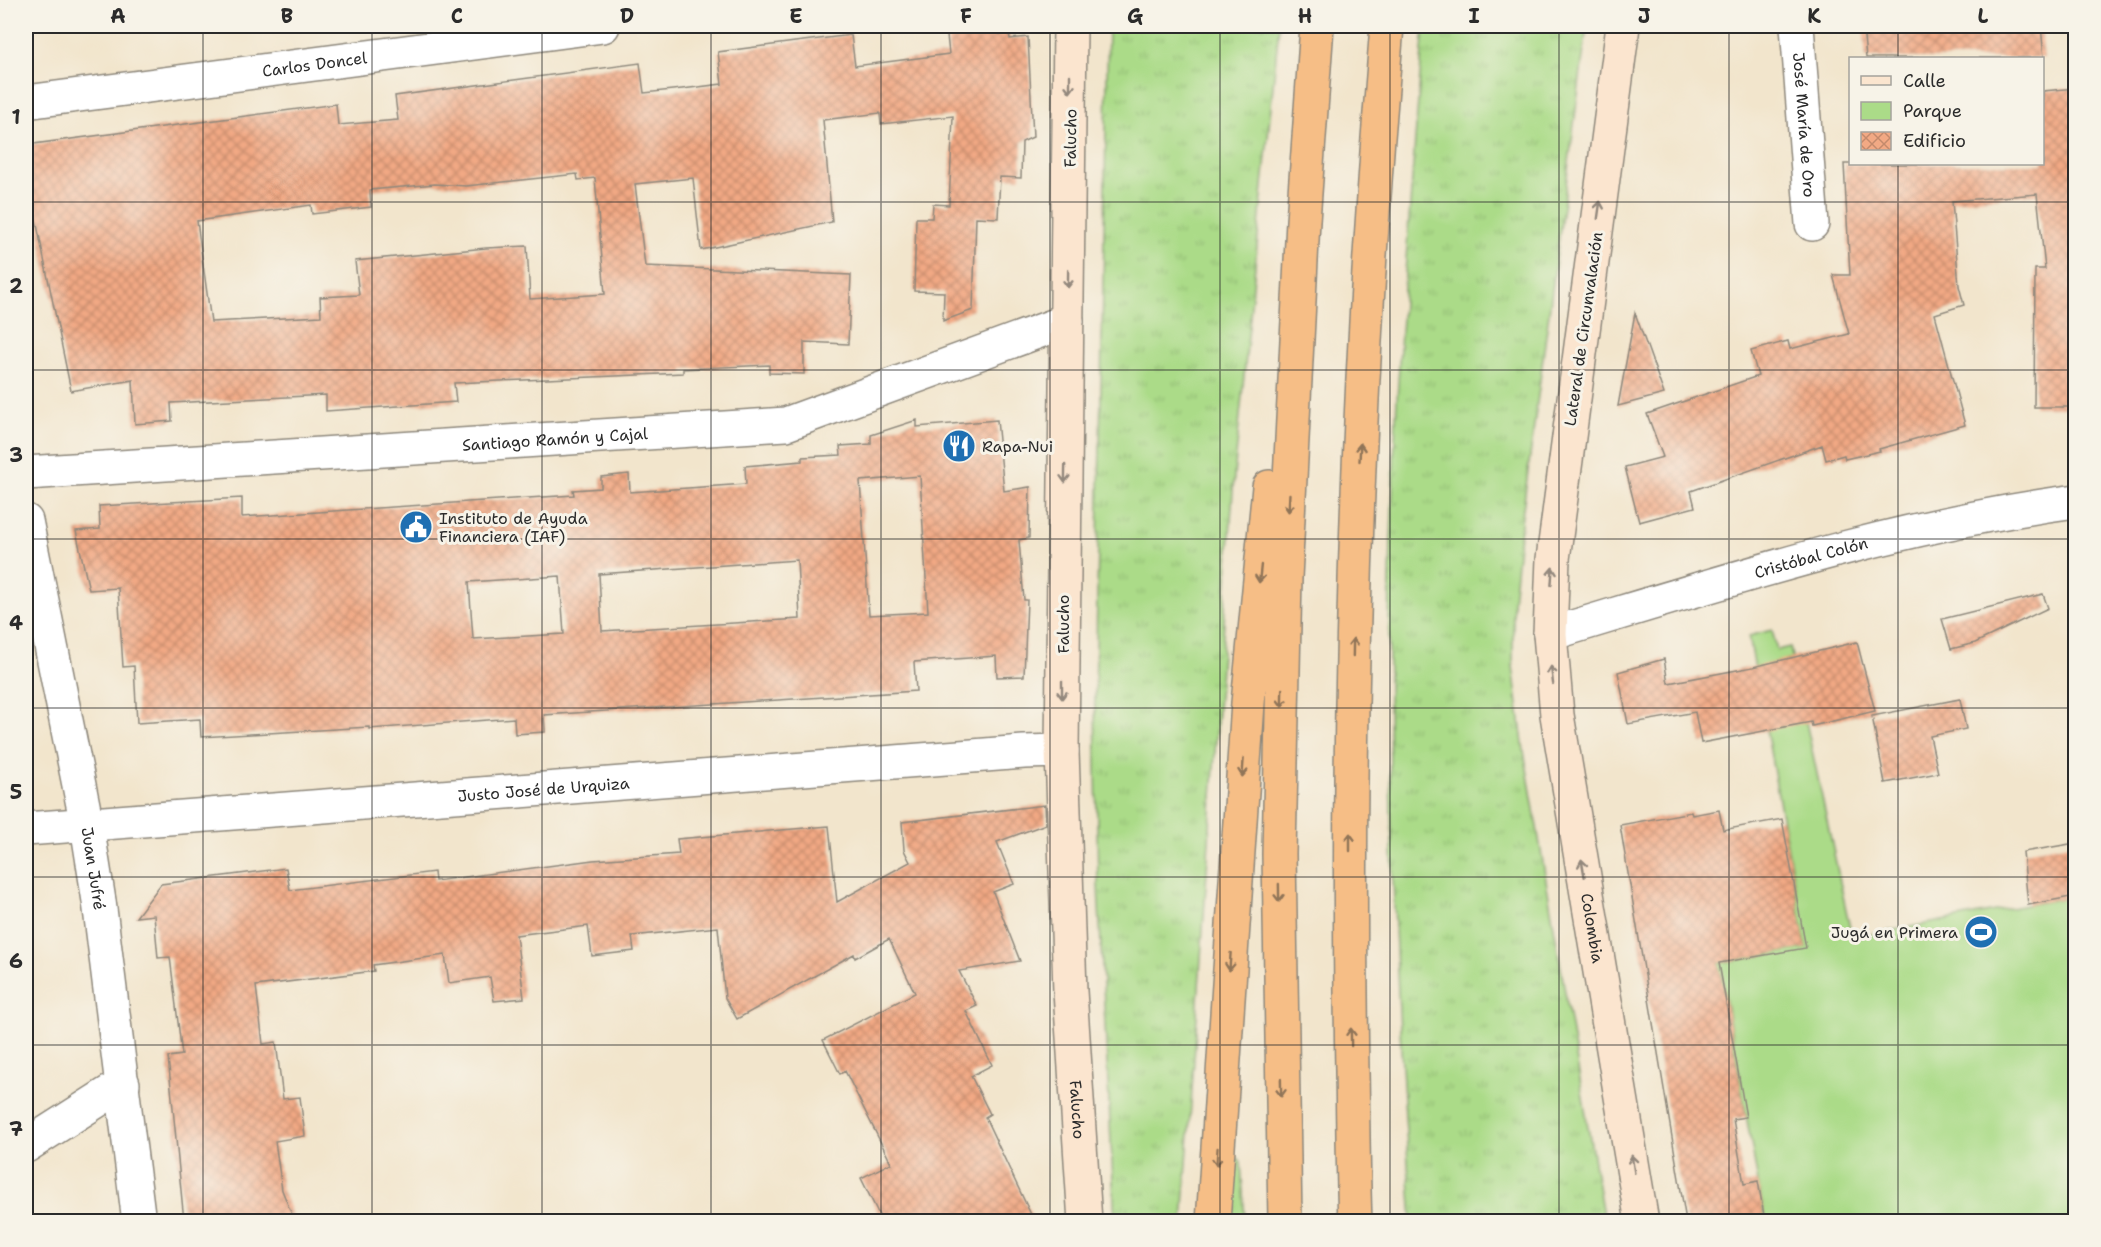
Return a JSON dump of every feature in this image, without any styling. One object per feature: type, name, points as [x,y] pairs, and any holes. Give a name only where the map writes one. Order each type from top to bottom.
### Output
[{"type":"highway","points":[[1285,1221],[1279,854],[1282,672],[1296,343],[1317,26]]},
{"type":"highway","points":[[1355,1221],[1350,810],[1356,534],[1365,346],[1388,26]]},
{"type":"highway","points":[[1213,1221],[1248,703],[1292,247],[1313,77]]},
{"type":"highway","points":[[1352,1072],[1374,1221]]},
{"type":"street","name":"Carlos Doncel","points":[[26,102],[603,26]]},
{"type":"street","name":"Falucho","points":[[1070,26],[1062,751],[1070,991],[1085,1221]]},
{"type":"street","name":"Lateral de Circunvalación","points":[[1550,634],[1553,559],[1562,480],[1623,26]]},
{"type":"street","name":"José María de Oro","points":[[1797,26],[1812,224]]},
{"type":"street","name":"Santiago Ramón y Cajal","points":[[26,473],[786,424],[1067,321]]},
{"type":"street","name":"Cristóbal Colón","points":[[1550,634],[1815,555],[1974,517],[2076,501]]},
{"type":"street","name":"Juan Jufré","points":[[26,520],[87,825],[99,901],[139,1221]]},
{"type":"street","name":"Colombia","points":[[1550,634],[1557,715],[1642,1221]]},
{"type":"street","name":"Justo José de Urquiza","points":[[26,829],[1024,752],[1062,751]]},
{"type":"street","points":[[26,1146],[123,1084]]},
{"type":"green space","points":[[1108,26],[1279,26],[1234,476],[1183,1221],[1115,1221],[1098,886],[1095,701]]},
{"type":"green space","points":[[1424,26],[1587,26],[1521,524],[1513,602],[1513,666],[1524,751],[1604,1221],[1412,1221],[1396,945],[1389,668],[1396,427],[1405,266]]},
{"type":"green space","name":"Jugá en Primera","points":[[1772,630],[1777,650],[1790,647],[1852,938],[2075,896],[2075,1221],[1765,1221],[1719,963],[1806,948],[1749,636]]},
{"type":"green space","points":[[1236,1158],[1241,1162],[1245,1221],[1229,1222],[1233,1163]]},
{"type":"building","points":[[946,26],[999,26],[1000,34],[1009,32],[1010,39],[1028,37],[1033,137],[1022,142],[1021,178],[1000,177],[998,218],[976,217],[973,310],[943,321],[944,292],[914,291],[916,218],[932,218],[933,204],[949,205],[953,116],[881,124],[880,113],[823,120],[832,222],[701,250],[693,178],[635,184],[645,266],[851,275],[848,344],[804,342],[804,374],[769,373],[769,365],[683,369],[683,373],[454,383],[456,402],[326,411],[326,395],[171,403],[172,421],[135,424],[133,380],[71,391],[26,171],[26,145],[336,104],[338,125],[398,120],[395,96],[640,63],[644,93],[722,84],[718,52],[851,35],[855,66],[949,54]],"holes":[[[577,174],[578,180],[595,178],[605,294],[530,299],[527,246],[486,248],[355,261],[359,295],[320,297],[321,316],[211,322],[197,221],[311,205],[312,214],[371,207],[370,190],[435,184],[466,186]]]},
{"type":"building","points":[[1863,26],[2041,26],[2044,57],[1866,57]]},
{"type":"building","points":[[2076,88],[2076,407],[2034,407],[2035,269],[2045,269],[2037,194],[1952,201],[1959,286],[1964,305],[1935,314],[1965,425],[1879,449],[1880,451],[1845,459],[1844,455],[1826,460],[1822,445],[1691,491],[1695,507],[1639,522],[1625,467],[1663,457],[1647,414],[1758,376],[1751,351],[1788,341],[1790,349],[1849,334],[1833,275],[1850,275],[1844,164],[2044,165],[2044,91]]},
{"type":"building","points":[[1635,313],[1664,394],[1618,406]]},
{"type":"building","points":[[917,420],[917,427],[997,420],[1004,491],[1030,487],[1029,538],[1019,540],[1024,600],[1027,600],[1024,676],[997,677],[996,656],[914,662],[916,691],[544,715],[545,732],[515,734],[514,718],[369,729],[369,727],[201,737],[200,719],[137,723],[134,666],[123,667],[118,588],[89,590],[76,531],[100,529],[99,506],[242,498],[242,517],[574,495],[573,490],[601,488],[601,477],[629,474],[630,492],[746,484],[745,466],[802,461],[802,457],[841,455],[840,446],[871,444],[871,435]],"holes":[[[920,476],[928,612],[869,615],[860,481]],[[797,560],[800,619],[602,631],[599,574]],[[560,576],[564,634],[473,639],[469,582]]]},
{"type":"building","points":[[2043,594],[2048,608],[1975,643],[1951,649],[1942,619]]},
{"type":"building","points":[[1857,642],[1875,711],[1812,726],[1811,722],[1701,743],[1695,712],[1628,724],[1618,672],[1664,659],[1668,683],[1753,667]]},
{"type":"building","points":[[1960,699],[1966,729],[1930,736],[1938,773],[1885,783],[1872,716]]},
{"type":"building","points":[[1045,805],[1046,824],[997,842],[1014,884],[993,892],[1020,961],[959,971],[977,1006],[966,1011],[992,1065],[971,1076],[990,1114],[985,1117],[1034,1221],[882,1221],[861,1178],[891,1163],[845,1071],[840,1074],[823,1040],[915,993],[889,939],[855,958],[854,954],[737,1019],[725,998],[718,927],[632,936],[634,951],[592,956],[588,926],[516,935],[524,998],[494,1001],[490,977],[449,983],[445,955],[373,965],[374,971],[256,986],[263,1044],[276,1042],[283,1099],[300,1097],[305,1136],[275,1141],[282,1190],[292,1215],[236,1221],[184,1221],[168,1057],[182,1055],[170,957],[158,958],[154,915],[136,917],[161,884],[286,868],[290,890],[434,872],[435,881],[593,860],[679,854],[677,839],[829,826],[837,902],[910,862],[904,850],[902,822]]},
{"type":"building","points":[[1719,810],[1723,830],[1782,819],[1806,948],[1719,963],[1746,1117],[1733,1119],[1744,1184],[1758,1181],[1765,1221],[1686,1221],[1620,825],[1691,812],[1692,815]]},
{"type":"building","points":[[2076,843],[2076,896],[2028,905],[2023,852]]},
{"type":"place","name":"Rapa-Nui","points":[[959,446]]},
{"type":"place","name":"Instituto de Ayuda Financiera (IAF)","points":[[416,527]]},
{"type":"place","name":"Jugá en Primera","points":[[1981,932]]}]
